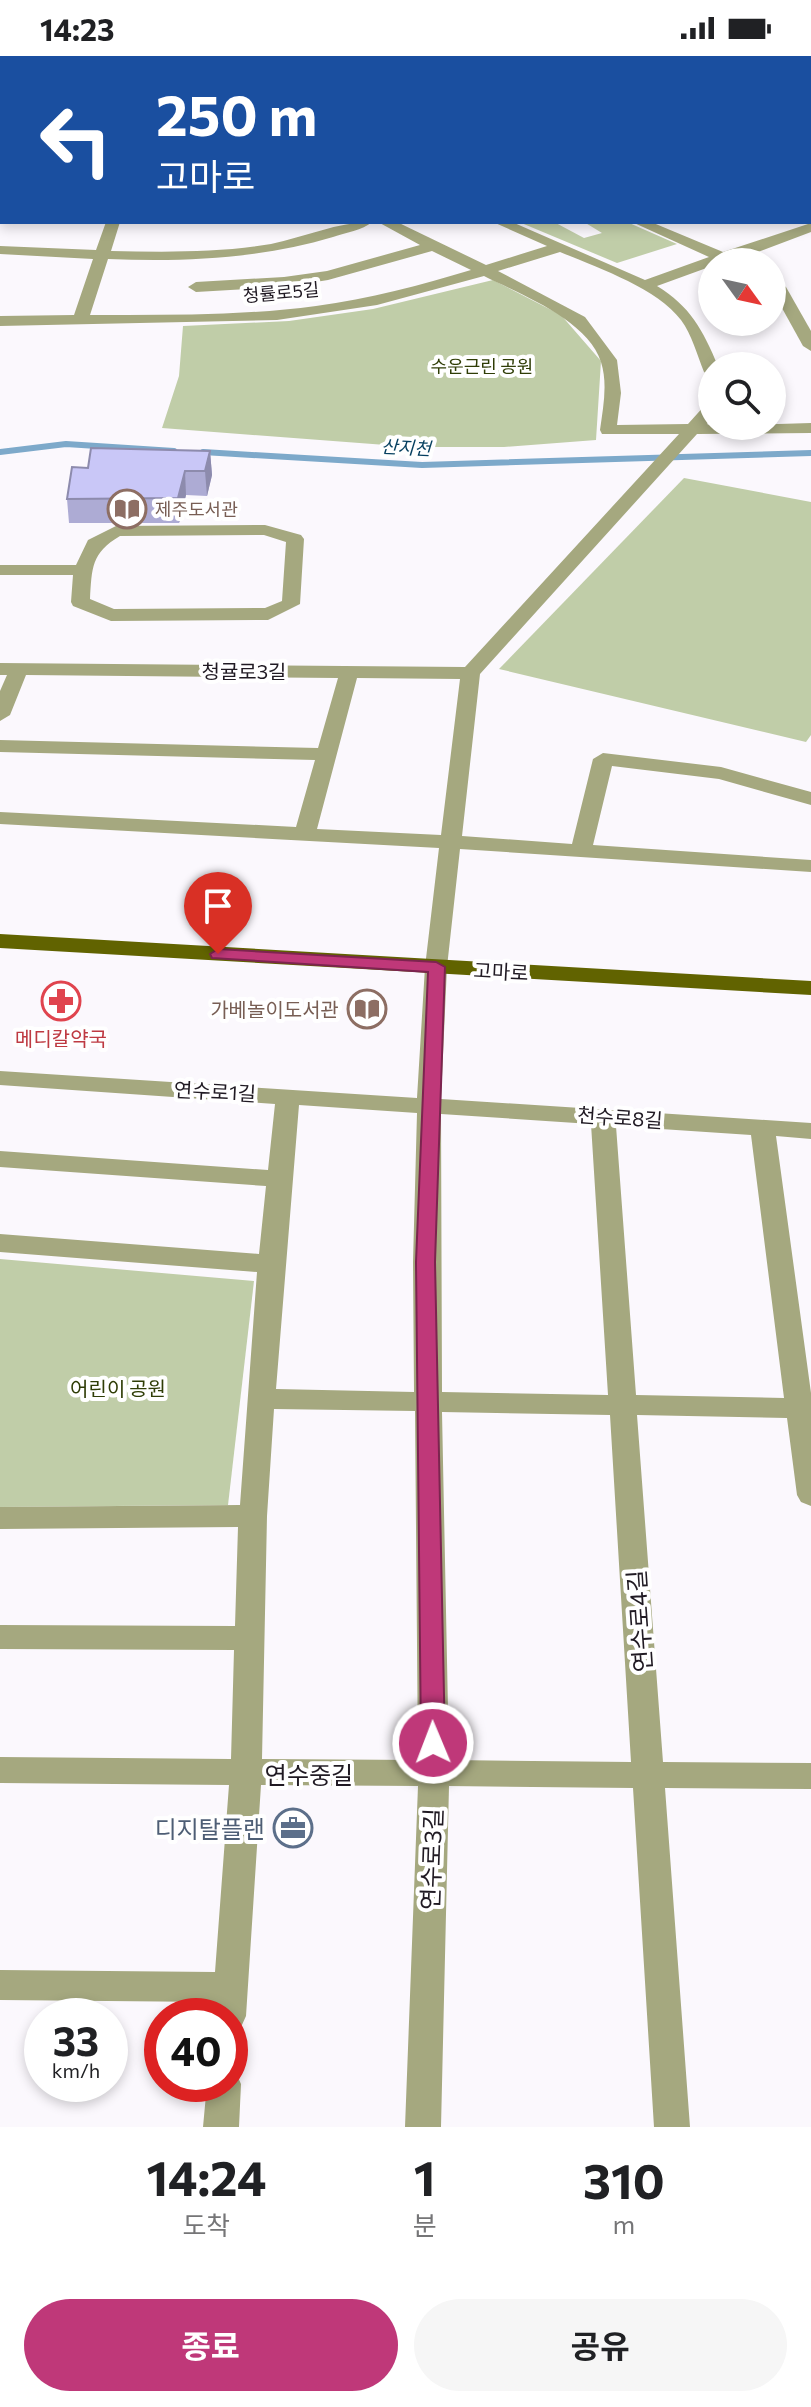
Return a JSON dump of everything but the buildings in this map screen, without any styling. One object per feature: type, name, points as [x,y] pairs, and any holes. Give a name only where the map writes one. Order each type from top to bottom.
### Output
[{"type":"main road","name":"고마로","points":[[0,941],[811,988]]},
{"type":"street","points":[[81,318],[112,224]]},
{"type":"street","points":[[0,250],[199,254],[254,251],[294,244],[359,224]]},
{"type":"street","points":[[389,224],[552,303],[579,320],[609,360],[613,393],[608,430],[811,428]]},
{"type":"street","points":[[504,224],[671,299],[687,316],[703,352]]},
{"type":"street","points":[[644,224],[700,248]]},
{"type":"street","points":[[656,229],[671,224]]},
{"type":"street","points":[[756,248],[811,227]]},
{"type":"street","points":[[787,235],[811,244]]},
{"type":"street","points":[[196,287],[284,282],[328,275],[432,246]]},
{"type":"street","name":"청률로5길","points":[[0,321],[187,318],[317,311],[374,300],[557,248]]},
{"type":"street","points":[[187,318],[196,287],[199,254]]},
{"type":"street","points":[[644,285],[698,269]]},
{"type":"street","points":[[786,299],[811,346]]},
{"type":"street","points":[[436,967],[470,673],[698,423]]},
{"type":"street","points":[[265,530],[295,539],[291,604],[268,614],[111,615],[80,602],[83,570],[94,544],[116,531],[265,530]]},
{"type":"street","points":[[0,570],[83,570]]},
{"type":"street","points":[[0,715],[9,669]]},
{"type":"street","name":"청귤로3길","points":[[9,669],[470,673]]},
{"type":"street","points":[[305,835],[349,672]]},
{"type":"street","points":[[0,746],[327,754]]},
{"type":"street","points":[[581,851],[603,759],[721,773],[811,799]]},
{"type":"street","points":[[0,818],[451,842],[811,866]]},
{"type":"street","name":"연수로3길","points":[[423,2127],[434,1775],[427,1404],[429,1105],[436,967]]},
{"type":"street","name":"연수로1길","points":[[0,1078],[429,1105]]},
{"type":"street","points":[[230,1998],[246,1774],[253,1516],[271,1264],[288,1096]]},
{"type":"street","name":"천수로8길","points":[[429,1105],[811,1131]]},
{"type":"street","name":"연수로4길","points":[[603,1116],[672,2127]]},
{"type":"street","points":[[762,1127],[811,1495]]},
{"type":"street","points":[[0,1159],[280,1179]]},
{"type":"street","points":[[0,1243],[271,1264]]},
{"type":"street","points":[[261,1399],[799,1408]]},
{"type":"street","points":[[0,1518],[253,1516]]},
{"type":"street","points":[[0,1637],[250,1638]]},
{"type":"street","name":"연수중길","points":[[0,1770],[811,1776]]},
{"type":"street","points":[[0,1985],[187,1998]]},
{"type":"street","points":[[221,2127],[223,2102]]},
{"type":"green space","points":[[524,224],[558,224],[584,238],[602,233],[587,224],[632,224],[677,244],[617,263]]},
{"type":"green space","name":"수운근린 공원","points":[[493,280],[561,315],[601,361],[596,440],[504,447],[412,447],[162,428],[179,376],[183,326],[289,321],[373,309]]},
{"type":"green space","points":[[684,478],[811,502],[811,735],[806,742],[499,669]]},
{"type":"green space","name":"어린이 공원","points":[[0,1259],[254,1281],[228,1505],[0,1507]]},
{"type":"waterway","points":[[0,452],[66,444],[174,451]]},
{"type":"waterway","name":"산지천","points":[[203,452],[422,465],[811,453]]},
{"type":"place","name":"제주도서관","points":[[127,509]]},
{"type":"place","name":"메디칼약국","points":[[61,1001]]},
{"type":"place","name":"가베놀이도서관","points":[[367,1009]]},
{"type":"place","name":"디지탈플랜","points":[[293,1828]]},
{"type":"route","points":[[218,954],[436,967],[426,1262],[433,1743]]}]
